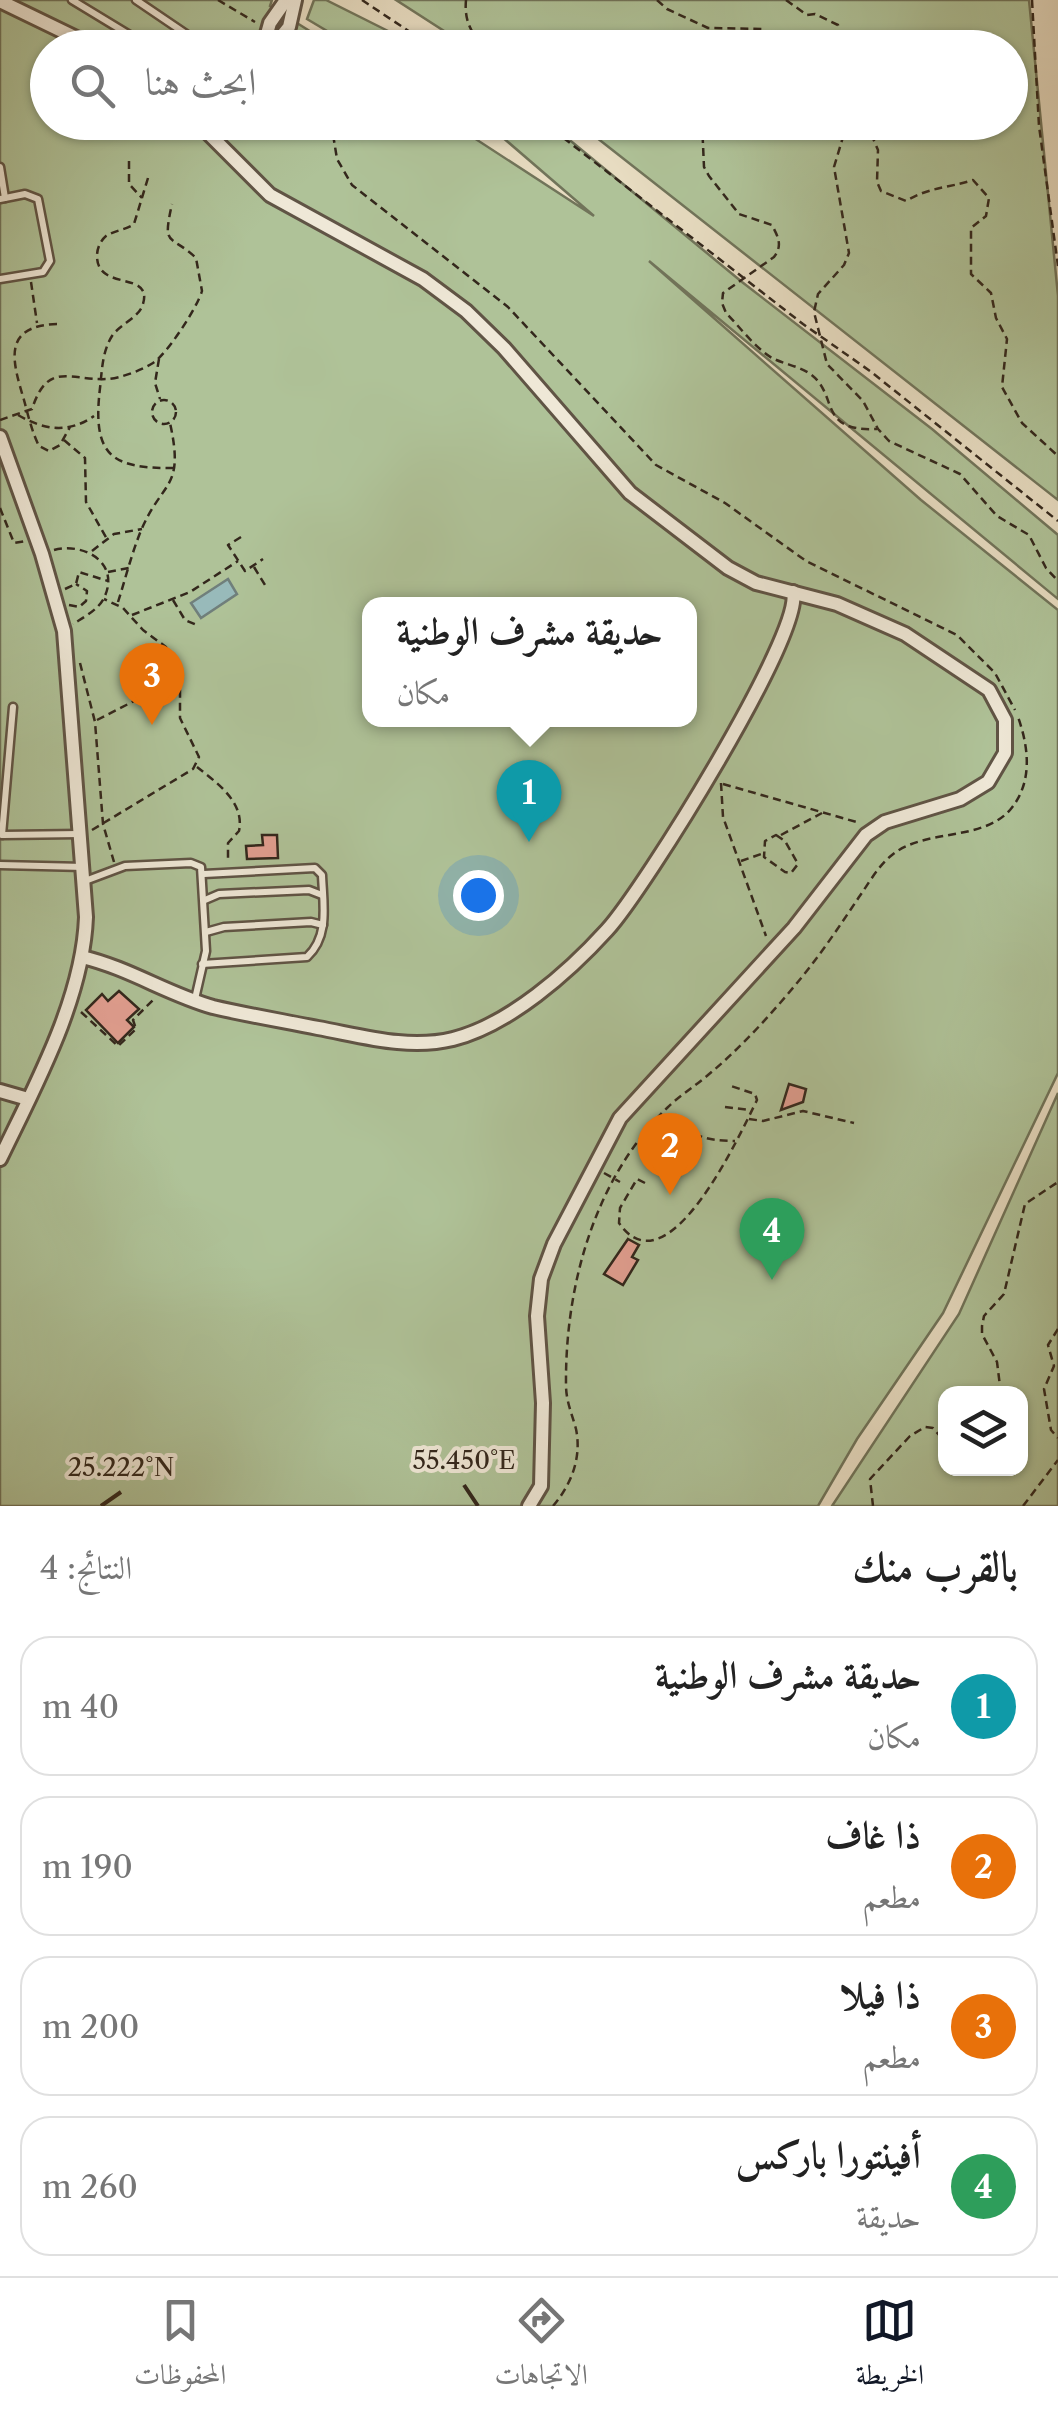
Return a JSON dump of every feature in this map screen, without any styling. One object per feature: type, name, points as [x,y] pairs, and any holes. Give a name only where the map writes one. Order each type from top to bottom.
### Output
[{"type":"street","points":[[268,30],[286,0]]},
{"type":"street","points":[[287,30],[295,0]]},
{"type":"street","points":[[9,3],[62,30]]},
{"type":"street","points":[[223,140],[270,194],[423,280],[466,311],[647,508],[737,574],[860,613],[926,646],[989,690],[1005,720],[1005,753],[988,782],[960,800],[876,827],[857,844],[806,914],[627,1108],[554,1244],[542,1279],[537,1316],[541,1486],[529,1506]]},
{"type":"street","points":[[0,437],[42,554],[64,631],[84,874],[82,957],[70,1000],[0,1160]]},
{"type":"street","points":[[82,957],[118,966],[194,1002],[399,1043],[453,1039],[502,1018],[590,949],[648,876],[762,680],[794,610],[794,592]]},
{"type":"street","points":[[0,1091],[28,1100]]},
{"type":"lane","points":[[72,0],[121,30]]},
{"type":"lane","points":[[136,0],[180,30]]},
{"type":"lane","points":[[0,166],[3,198],[30,194],[40,204],[50,264],[43,272],[0,279]]},
{"type":"lane","points":[[13,707],[1,835],[82,834]]},
{"type":"lane","points":[[0,865],[84,874],[116,868],[195,864],[202,868],[206,933],[194,1002]]},
{"type":"lane","points":[[202,964],[302,958],[314,950],[323,925],[322,874],[315,868],[204,874]]},
{"type":"lane","points":[[205,900],[224,894],[308,890],[322,896]]},
{"type":"lane","points":[[206,933],[224,927],[311,922],[323,925]]},
{"type":"path","points":[[218,0],[268,30]]},
{"type":"path","points":[[362,0],[407,30]]},
{"type":"path","points":[[466,0],[470,30]]},
{"type":"path","points":[[657,0],[666,9],[708,28],[763,30]]},
{"type":"path","points":[[786,0],[807,15],[815,14],[838,25],[839,30]]},
{"type":"path","points":[[1032,0],[1039,126],[1058,266]]},
{"type":"path","points":[[566,140],[1058,521]]},
{"type":"path","points":[[703,140],[708,176],[740,214],[772,226],[779,239],[774,257],[723,293],[726,312],[772,358],[795,366],[816,380],[832,413],[842,423],[858,430],[878,429]]},
{"type":"path","points":[[843,140],[834,167],[849,253],[844,265],[818,294],[814,312],[827,364],[863,401],[878,429],[896,445],[966,478],[997,516],[1029,535],[1046,568],[1058,581]]},
{"type":"path","points":[[874,140],[881,190],[906,202],[936,186],[953,187],[974,180],[989,198],[986,216],[971,228],[972,274],[991,293],[994,312],[1008,339],[1002,386],[1022,423],[1058,456]]},
{"type":"path","points":[[128,161],[129,184],[142,198]]},
{"type":"path","points":[[148,178],[134,224],[106,236],[97,251],[104,273],[135,283],[144,301],[140,310],[110,338],[104,355],[97,414],[102,440],[118,460],[142,468],[176,468]]},
{"type":"path","points":[[161,400],[155,388],[160,357],[202,292],[196,258],[167,234],[172,204]]},
{"type":"path","points":[[30,274],[38,324]]},
{"type":"path","points":[[57,324],[38,324],[21,335],[13,353],[14,366],[42,449],[53,450],[70,428]]},
{"type":"path","points":[[0,420],[33,408],[44,384],[58,376],[116,378],[160,357]]},
{"type":"path","points":[[161,400],[170,400],[176,407],[176,416],[170,423],[160,424],[153,416],[153,406],[161,400]]},
{"type":"path","points":[[16,414],[50,428],[70,428],[97,414]]},
{"type":"path","points":[[117,604],[142,529],[176,468],[170,423]]},
{"type":"path","points":[[63,440],[85,458],[86,502],[106,538]]},
{"type":"path","points":[[0,508],[16,544],[36,537]]},
{"type":"path","points":[[90,552],[106,538],[142,529]]},
{"type":"path","points":[[241,537],[228,545],[245,571],[263,560]]},
{"type":"path","points":[[42,554],[71,546],[90,552],[106,572],[104,599],[64,631]]},
{"type":"path","points":[[131,616],[190,592],[238,561]]},
{"type":"path","points":[[253,566],[264,585]]},
{"type":"path","points":[[106,572],[129,568]]},
{"type":"path","points":[[76,584],[77,575],[82,572],[108,581]]},
{"type":"path","points":[[86,601],[75,608],[64,597],[67,586],[76,584],[84,588],[86,601],[96,609]]},
{"type":"path","points":[[82,834],[196,766],[199,754],[183,726],[179,710],[180,677],[163,643],[143,630],[117,604],[104,599]]},
{"type":"path","points":[[173,599],[185,620],[199,626]]},
{"type":"path","points":[[78,654],[94,722],[103,824],[116,868]]},
{"type":"path","points":[[94,722],[180,677]]},
{"type":"path","points":[[196,766],[228,793],[239,815],[241,826],[228,843],[229,873]]},
{"type":"path","points":[[772,952],[721,808],[721,783],[876,827]]},
{"type":"path","points":[[763,854],[767,838],[780,836],[823,813]]},
{"type":"path","points":[[763,854],[785,872],[797,868],[798,863],[780,836]]},
{"type":"path","points":[[739,862],[763,854]]},
{"type":"path","points":[[70,1000],[118,1046],[136,1029],[134,1019],[164,988]]},
{"type":"path","points":[[645,1183],[637,1179],[630,1188],[618,1213],[621,1226],[644,1238],[669,1235],[684,1223],[752,1110],[756,1095],[731,1086]]},
{"type":"path","points":[[725,1107],[752,1110]]},
{"type":"path","points":[[748,1119],[763,1121],[795,1111],[811,1111],[854,1124]]},
{"type":"path","points":[[676,1117],[699,1138],[736,1141]]},
{"type":"path","points":[[594,1168],[620,1182]]},
{"type":"path","points":[[1001,1386],[998,1362],[982,1334],[984,1316],[1004,1294],[1024,1204],[1058,1182]]},
{"type":"path","points":[[1058,1329],[1048,1346],[1054,1366],[1044,1390],[1051,1430],[1058,1438]]},
{"type":"path","points":[[874,1506],[870,1479],[910,1436],[925,1427],[938,1434]]},
{"type":"path","points":[[1023,1506],[1058,1460]]},
{"type":"green space","points":[[0,0],[272,0],[270,6],[308,30],[30,30],[30,140],[477,140],[594,216],[506,140],[570,140],[742,282],[932,429],[1058,535],[1058,599],[649,261],[921,500],[1058,610],[1058,1073],[943,1313],[857,1439],[818,1506],[0,1506]]},
{"type":"green space","points":[[314,0],[326,0],[386,30],[325,30],[307,19]]},
{"type":"green space","points":[[396,0],[1029,0],[1058,296],[1058,500],[600,140],[1028,140],[1028,30],[443,30]]},
{"type":"green space","points":[[1058,1093],[1058,1506],[832,1506],[959,1314]]},
{"type":"water","points":[[228,579],[237,594],[201,618],[191,603]]},
{"type":"building","points":[[262,835],[277,835],[278,858],[247,859],[246,846],[263,845]]},
{"type":"building","points":[[119,991],[139,1009],[127,1020],[134,1027],[118,1043],[86,1010],[102,994],[108,1001]]},
{"type":"building","points":[[789,1084],[806,1089],[803,1102],[781,1110]]},
{"type":"building","points":[[628,1239],[639,1245],[632,1257],[638,1260],[623,1285],[604,1274]]},
{"type":"place","name":"ذا فيلا","points":[[152,725]]},
{"type":"place","name":"حديقة مشرف الوطنية","points":[[529,842]]},
{"type":"place","name":"ذا غاف","points":[[670,1195]]},
{"type":"place","name":"أفينتورا باركس","points":[[772,1280]]}]
